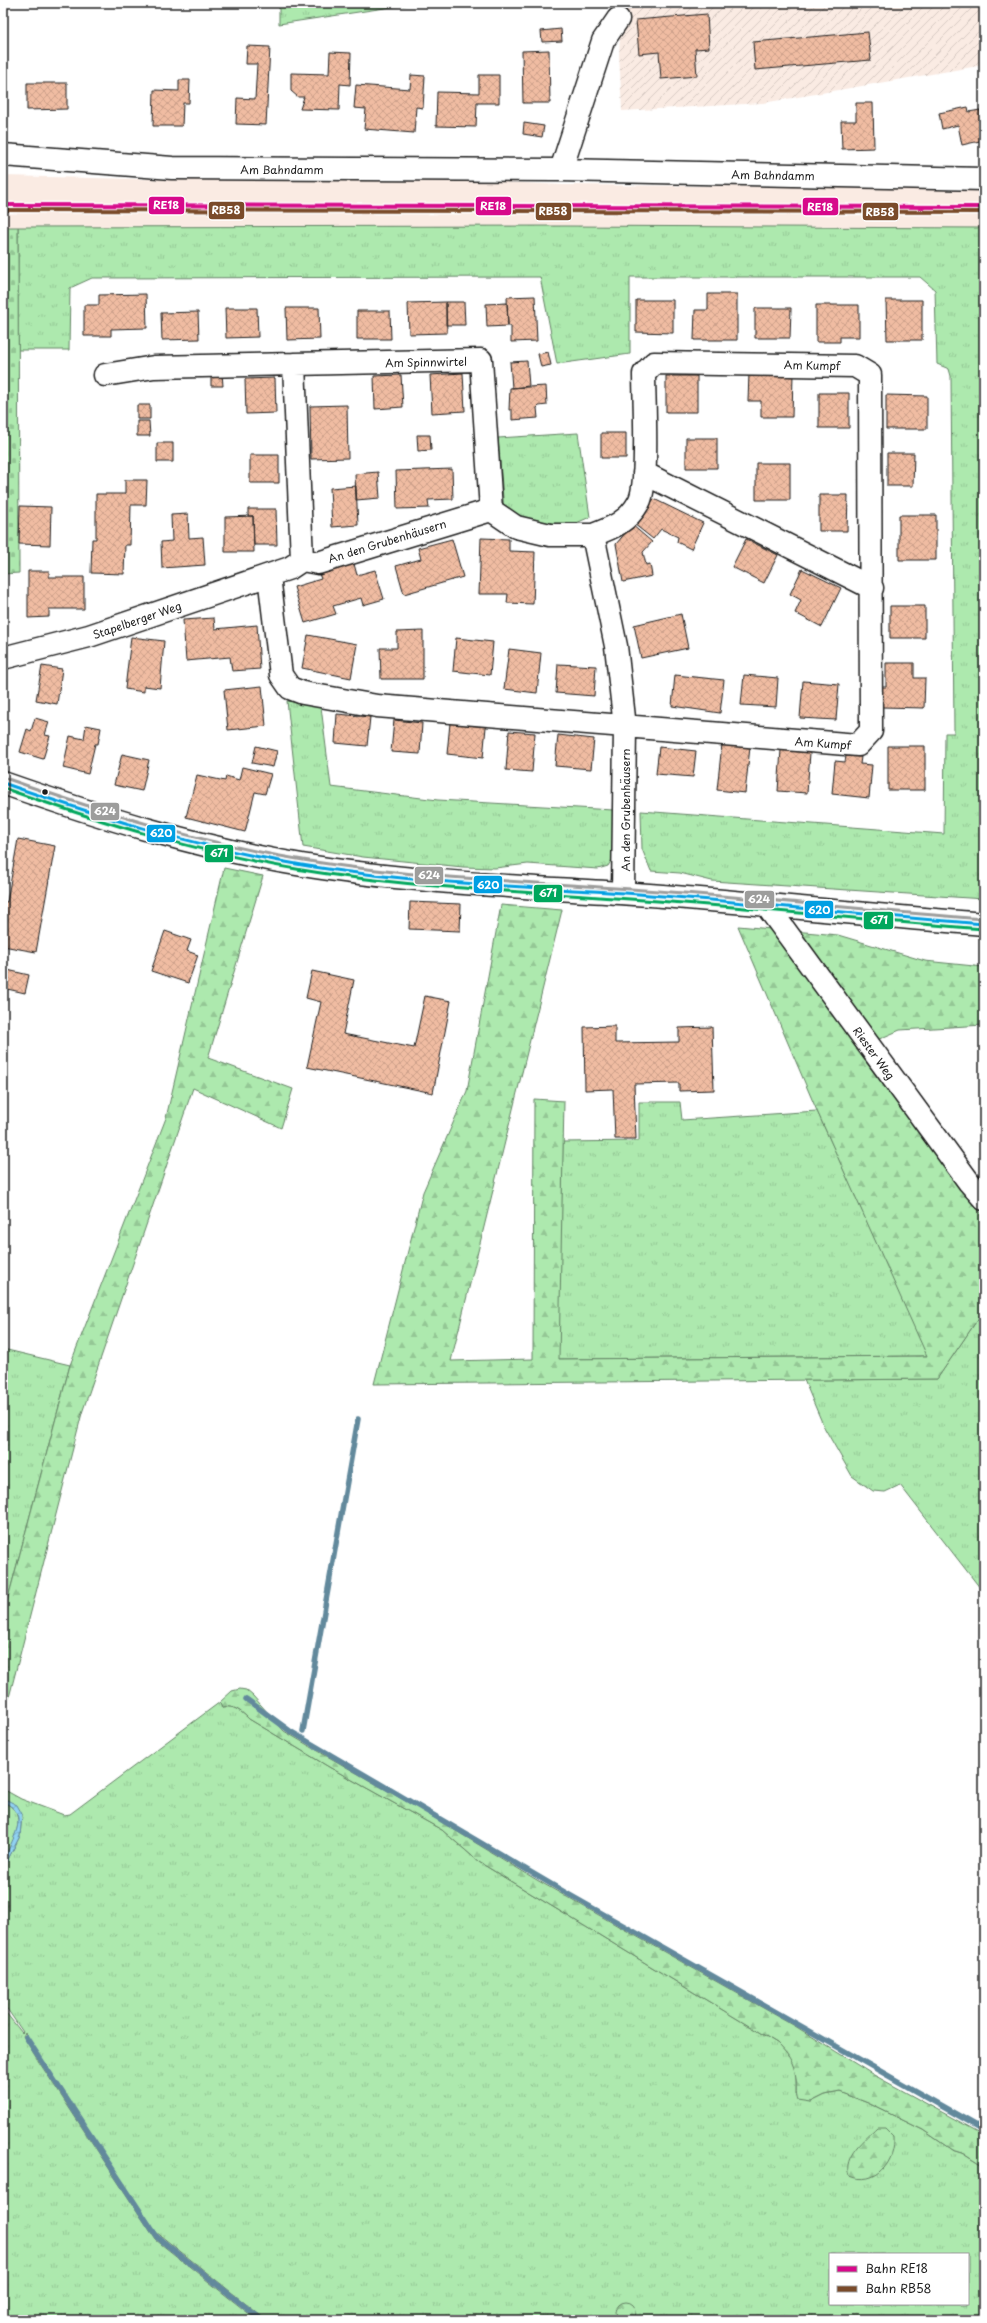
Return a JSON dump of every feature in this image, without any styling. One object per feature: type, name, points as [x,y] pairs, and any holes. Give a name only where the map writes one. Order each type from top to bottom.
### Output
[{"type":"street","points":[[561,170],[603,41],[618,19]]},
{"type":"street","name":"Am Bahndamm","points":[[3,155],[172,168],[561,170],[984,179]]},
{"type":"street","name":"Am Spinnwirtel","points":[[105,375],[154,366],[481,360],[491,510]]},
{"type":"street","name":"Am Kumpf","points":[[592,535],[619,525],[639,502],[644,473],[644,374],[654,363],[855,366],[870,375],[872,588],[871,731],[858,745],[625,727]]},
{"type":"street","points":[[294,364],[302,560],[290,568],[269,576],[281,675],[290,688],[303,693],[377,706],[625,727]]},
{"type":"street","points":[[644,473],[872,588]]},
{"type":"street","points":[[491,510],[516,527],[550,535],[592,535]]},
{"type":"street","name":"An den Grubenhäusern","points":[[302,560],[318,562],[491,510]]},
{"type":"street","name":"An den Grubenhäusern","points":[[592,535],[616,646],[625,727],[623,893]]},
{"type":"street","name":"Stapelberger Weg","points":[[3,658],[89,636],[269,576]]},
{"type":"street","points":[[3,784],[182,839],[301,865],[435,881],[623,893],[984,924]]},
{"type":"street","name":"Riester Weg","points":[[766,906],[969,1182],[984,1199]]},
{"type":"shaded area","points":[[622,3],[984,3],[984,65],[763,103],[622,111],[619,54]]},
{"type":"shaded area","points":[[3,176],[136,179],[484,181],[563,185],[983,188],[983,228],[3,227]]},
{"type":"green space","points":[[279,3],[418,3],[279,24]]},
{"type":"green space","points":[[565,226],[983,228],[984,899],[712,881],[680,873],[651,871],[642,849],[641,811],[944,834],[945,733],[954,733],[951,376],[949,369],[937,364],[935,290],[920,277],[630,277],[630,354],[557,364],[540,277],[92,278],[70,288],[69,350],[18,350],[18,227]]},
{"type":"green space","points":[[3,227],[18,227],[19,573],[3,574]]},
{"type":"green space","points":[[578,433],[590,517],[565,528],[541,525],[504,510],[498,438]]},
{"type":"green space","points":[[287,701],[321,707],[331,787],[438,800],[613,810],[613,858],[608,866],[598,869],[528,864],[495,868],[463,867],[363,857],[303,847]]},
{"type":"green space","points":[[224,868],[263,876],[208,1058],[293,1089],[281,1128],[193,1088],[82,1413],[3,1721],[3,1617],[70,1365],[166,1118]]},
{"type":"green space","points":[[501,905],[562,910],[451,1361],[533,1359],[534,1099],[564,1101],[559,1359],[927,1356],[817,1111],[738,926],[838,935],[925,961],[984,967],[984,1025],[900,1030],[856,1049],[984,1217],[984,1310],[937,1379],[374,1384],[423,1192],[467,1091]]},
{"type":"green space","points":[[639,1102],[680,1102],[682,1120],[817,1111],[928,1356],[558,1359],[563,1142],[639,1141]]},
{"type":"green space","points":[[984,1310],[984,1593],[900,1485],[885,1492],[873,1491],[852,1476],[824,1427],[804,1380],[937,1379]]},
{"type":"green space","points":[[3,1349],[70,1365],[3,1617]]},
{"type":"green space","points":[[240,1689],[246,1690],[253,1696],[284,1731],[423,1811],[537,1880],[795,2026],[872,2074],[984,2135],[984,2166],[965,2154],[952,2150],[923,2130],[868,2103],[840,2092],[825,2095],[811,2102],[798,2100],[794,2067],[787,2055],[777,2043],[479,1862],[442,1830],[329,1767],[249,1719],[237,1709],[222,1707],[220,1702],[232,1691]]},
{"type":"green space","points":[[220,1702],[222,1707],[237,1709],[249,1719],[329,1767],[442,1830],[479,1862],[777,2043],[788,2055],[794,2066],[796,2095],[811,2102],[825,2095],[840,2092],[868,2103],[923,2130],[952,2150],[965,2154],[984,2166],[984,2320],[266,2320],[156,2232],[25,2033],[23,2036],[39,2062],[156,2240],[257,2320],[3,2320],[3,2009],[22,2033],[23,2032],[3,2003],[3,1869],[20,1836],[22,1814],[3,1798],[3,1789],[21,1799],[64,1815],[70,1814]]},
{"type":"green space","points":[[3,1802],[11,1807],[16,1813],[18,1820],[15,1837],[3,1860]]},
{"type":"green space","points":[[877,2127],[885,2127],[894,2136],[892,2155],[888,2163],[876,2175],[868,2178],[859,2179],[849,2176],[849,2162],[856,2148]]},
{"type":"green space","points":[[626,2302],[633,2305],[636,2312],[633,2319],[626,2322],[619,2319],[616,2312],[619,2305]]},
{"type":"water","points":[[3,1798],[17,1805],[22,1814],[20,1836],[3,1869],[4,1860],[18,1824],[17,1815],[13,1808],[3,1802]]},
{"type":"building","points":[[707,14],[709,48],[695,49],[697,76],[661,79],[659,52],[639,54],[636,20]]},
{"type":"building","points":[[561,29],[562,41],[542,42],[541,31]]},
{"type":"building","points":[[868,32],[871,60],[755,70],[753,42]]},
{"type":"building","points":[[247,46],[270,47],[266,125],[236,124],[237,98],[255,99],[257,64],[246,64]]},
{"type":"building","points":[[549,50],[550,103],[523,103],[522,51]]},
{"type":"building","points":[[330,52],[351,53],[350,85],[340,84],[339,110],[300,109],[304,97],[298,97],[291,91],[291,73],[329,74]]},
{"type":"building","points":[[411,75],[425,76],[423,108],[416,107],[414,133],[364,129],[366,109],[354,108],[356,85],[410,89]]},
{"type":"building","points":[[479,75],[499,75],[499,103],[477,103],[476,127],[436,126],[437,92],[479,93]]},
{"type":"building","points":[[179,80],[190,80],[189,103],[183,103],[182,126],[153,126],[154,90],[179,91]]},
{"type":"building","points":[[27,83],[67,83],[67,109],[27,110]]},
{"type":"building","points":[[856,103],[873,103],[874,148],[842,149],[841,121],[856,121]]},
{"type":"building","points":[[968,107],[969,112],[980,110],[981,119],[984,118],[984,140],[962,145],[958,125],[942,129],[939,113]]},
{"type":"building","points":[[524,123],[544,126],[542,137],[523,134]]},
{"type":"building","points":[[146,294],[147,328],[111,329],[111,336],[84,336],[84,305],[99,305],[99,295]]},
{"type":"building","points":[[708,294],[737,294],[737,340],[694,340],[695,310],[708,310]]},
{"type":"building","points":[[535,296],[537,341],[511,342],[511,326],[508,326],[507,297]]},
{"type":"building","points":[[636,300],[673,300],[673,333],[636,332]]},
{"type":"building","points":[[886,300],[922,300],[922,340],[887,340]]},
{"type":"building","points":[[446,302],[464,302],[465,325],[446,325]]},
{"type":"building","points":[[446,302],[447,333],[409,334],[408,303]]},
{"type":"building","points":[[507,303],[508,326],[487,327],[486,304]]},
{"type":"building","points":[[816,305],[859,305],[859,337],[840,337],[840,342],[816,342]]},
{"type":"building","points":[[225,308],[257,308],[258,337],[226,338]]},
{"type":"building","points":[[286,308],[319,308],[320,339],[287,340]]},
{"type":"building","points":[[755,308],[791,308],[790,338],[755,338]]},
{"type":"building","points":[[357,311],[390,311],[391,339],[357,339]]},
{"type":"building","points":[[198,312],[199,339],[162,340],[161,313]]},
{"type":"building","points":[[548,352],[551,365],[541,367],[538,354]]},
{"type":"building","points":[[527,361],[529,386],[512,388],[510,362]]},
{"type":"building","points":[[211,373],[222,373],[223,386],[211,386]]},
{"type":"building","points":[[463,373],[465,411],[432,413],[430,375]]},
{"type":"building","points":[[749,373],[793,373],[792,417],[761,417],[761,401],[748,401]]},
{"type":"building","points":[[401,375],[403,407],[375,409],[374,376]]},
{"type":"building","points":[[666,376],[697,376],[697,412],[666,412]]},
{"type":"building","points":[[275,378],[276,413],[246,414],[245,379]]},
{"type":"building","points":[[546,386],[547,405],[539,406],[537,408],[538,418],[512,420],[512,410],[509,410],[510,388]]},
{"type":"building","points":[[819,393],[849,393],[849,428],[819,428]]},
{"type":"building","points":[[886,395],[927,396],[927,429],[886,429]]},
{"type":"building","points":[[137,405],[150,405],[150,419],[137,419]]},
{"type":"building","points":[[347,405],[348,458],[311,459],[310,406]]},
{"type":"building","points":[[137,421],[149,421],[150,436],[137,436]]},
{"type":"building","points":[[601,433],[626,433],[626,458],[601,458]]},
{"type":"building","points":[[417,435],[430,435],[431,450],[418,451]]},
{"type":"building","points":[[686,438],[717,438],[717,468],[686,468]]},
{"type":"building","points":[[157,443],[173,443],[173,462],[157,462]]},
{"type":"building","points":[[887,453],[914,453],[913,486],[887,486]]},
{"type":"building","points":[[250,455],[279,455],[279,483],[250,483]]},
{"type":"building","points":[[756,463],[790,463],[790,500],[756,500]]},
{"type":"building","points":[[452,469],[453,499],[428,500],[429,508],[397,509],[396,471]]},
{"type":"building","points":[[378,472],[380,498],[356,500],[355,474]]},
{"type":"building","points":[[125,480],[147,480],[146,505],[131,505],[130,545],[125,545],[124,574],[91,573],[92,539],[96,539],[96,494],[125,494]]},
{"type":"building","points":[[356,486],[358,525],[332,527],[330,488]]},
{"type":"building","points":[[819,495],[848,495],[847,531],[819,531]]},
{"type":"building","points":[[654,499],[703,523],[691,549],[677,542],[678,537],[661,529],[653,539],[634,524]]},
{"type":"building","points":[[20,506],[51,507],[50,545],[19,544]]},
{"type":"building","points":[[248,509],[276,509],[277,545],[254,545],[253,516],[248,516]]},
{"type":"building","points":[[188,514],[189,538],[203,537],[205,565],[162,568],[161,542],[172,541],[171,515]]},
{"type":"building","points":[[899,515],[936,515],[936,560],[899,560]]},
{"type":"building","points":[[253,516],[254,552],[225,552],[225,517]]},
{"type":"building","points":[[632,525],[652,542],[643,552],[646,565],[650,564],[652,576],[623,582],[616,544]]},
{"type":"building","points":[[481,538],[509,539],[509,551],[535,552],[533,604],[507,603],[508,594],[479,594]]},
{"type":"building","points":[[452,539],[463,577],[404,594],[396,566],[421,559],[418,548]]},
{"type":"building","points":[[746,539],[778,555],[764,583],[732,567]]},
{"type":"building","points":[[354,564],[357,575],[375,570],[384,599],[363,605],[361,598],[333,606],[336,614],[305,623],[294,587],[321,579],[319,574]]},
{"type":"building","points":[[802,569],[841,588],[822,627],[795,613],[801,600],[790,594]]},
{"type":"building","points":[[28,571],[49,571],[49,577],[84,577],[84,609],[49,609],[49,617],[28,618]]},
{"type":"building","points":[[890,606],[925,606],[925,638],[890,638]]},
{"type":"building","points":[[681,614],[688,648],[641,658],[634,625]]},
{"type":"building","points":[[214,618],[215,629],[257,625],[260,669],[232,671],[230,657],[186,661],[183,620]]},
{"type":"building","points":[[423,631],[423,679],[381,679],[380,648],[397,648],[397,632]]},
{"type":"building","points":[[308,635],[357,644],[351,678],[302,668]]},
{"type":"building","points":[[131,637],[164,641],[160,688],[144,686],[144,692],[125,689]]},
{"type":"building","points":[[456,638],[493,642],[490,675],[453,671]]},
{"type":"building","points":[[509,649],[541,653],[537,693],[504,689]]},
{"type":"building","points":[[886,663],[914,663],[914,678],[925,678],[924,708],[882,707],[882,687],[886,687]]},
{"type":"building","points":[[558,664],[596,666],[594,696],[556,693]]},
{"type":"building","points":[[42,666],[62,669],[57,704],[36,700]]},
{"type":"building","points":[[675,675],[724,680],[720,713],[672,706]]},
{"type":"building","points":[[744,675],[778,678],[776,707],[741,705]]},
{"type":"building","points":[[803,681],[839,684],[836,720],[800,718]]},
{"type":"building","points":[[262,686],[266,726],[228,730],[224,690]]},
{"type":"building","points":[[337,714],[370,717],[367,746],[335,743]]},
{"type":"building","points":[[35,718],[49,722],[45,735],[50,736],[43,759],[20,752],[27,729],[31,731]]},
{"type":"building","points":[[394,720],[422,723],[420,754],[391,752]]},
{"type":"building","points":[[450,723],[486,727],[483,758],[447,754]]},
{"type":"building","points":[[86,725],[101,728],[98,744],[95,744],[88,774],[63,768],[70,736],[84,739]]},
{"type":"building","points":[[509,731],[535,733],[532,772],[506,770]]},
{"type":"building","points":[[558,735],[594,739],[591,769],[555,766]]},
{"type":"building","points":[[722,744],[750,747],[745,793],[717,790]]},
{"type":"building","points":[[256,746],[277,751],[273,767],[252,763]]},
{"type":"building","points":[[888,746],[925,746],[925,790],[888,790]]},
{"type":"building","points":[[659,747],[696,751],[693,777],[656,774]]},
{"type":"building","points":[[781,750],[810,753],[807,793],[778,791]]},
{"type":"building","points":[[122,754],[149,760],[142,791],[114,785]]},
{"type":"building","points":[[846,756],[861,757],[860,764],[872,765],[869,798],[832,794],[835,761],[845,762]]},
{"type":"building","points":[[242,767],[271,774],[265,794],[255,792],[245,832],[186,817],[197,775],[225,781],[226,776],[239,780]]},
{"type":"building","points":[[18,839],[55,846],[36,952],[3,946],[3,901],[7,902]]},
{"type":"building","points":[[410,902],[461,904],[460,931],[409,929]]},
{"type":"building","points":[[165,931],[191,940],[187,951],[198,955],[188,983],[151,971]]},
{"type":"building","points":[[3,969],[29,975],[25,993],[3,988]]},
{"type":"building","points":[[312,971],[354,980],[343,1034],[414,1048],[425,996],[451,1001],[433,1093],[307,1067],[321,1002],[306,998]]},
{"type":"building","points":[[615,1026],[615,1043],[679,1042],[679,1028],[712,1027],[714,1090],[679,1091],[679,1083],[634,1084],[636,1139],[615,1139],[613,1089],[585,1090],[584,1027]]},
{"type":"waterway","points":[[303,1731],[358,1419]]},
{"type":"waterway","points":[[246,1699],[290,1731],[568,1894],[984,2130]]},
{"type":"waterway","points":[[26,2037],[157,2237],[262,2320]]},
{"type":"rail line","name":"RE18","points":[[3,205],[984,207]]},
{"type":"rail line","name":"RB58","points":[[3,210],[984,212]]},
{"type":"transit line","name":"624","points":[[5,778],[78,803],[189,836],[265,853],[344,866],[425,875],[675,892],[984,919]]},
{"type":"transit line","name":"620","points":[[3,783],[77,808],[188,841],[264,858],[342,871],[423,880],[715,900],[984,924]]},
{"type":"transit line","name":"671","points":[[3,788],[77,813],[188,846],[264,863],[343,876],[424,885],[674,902],[984,929]]}]
